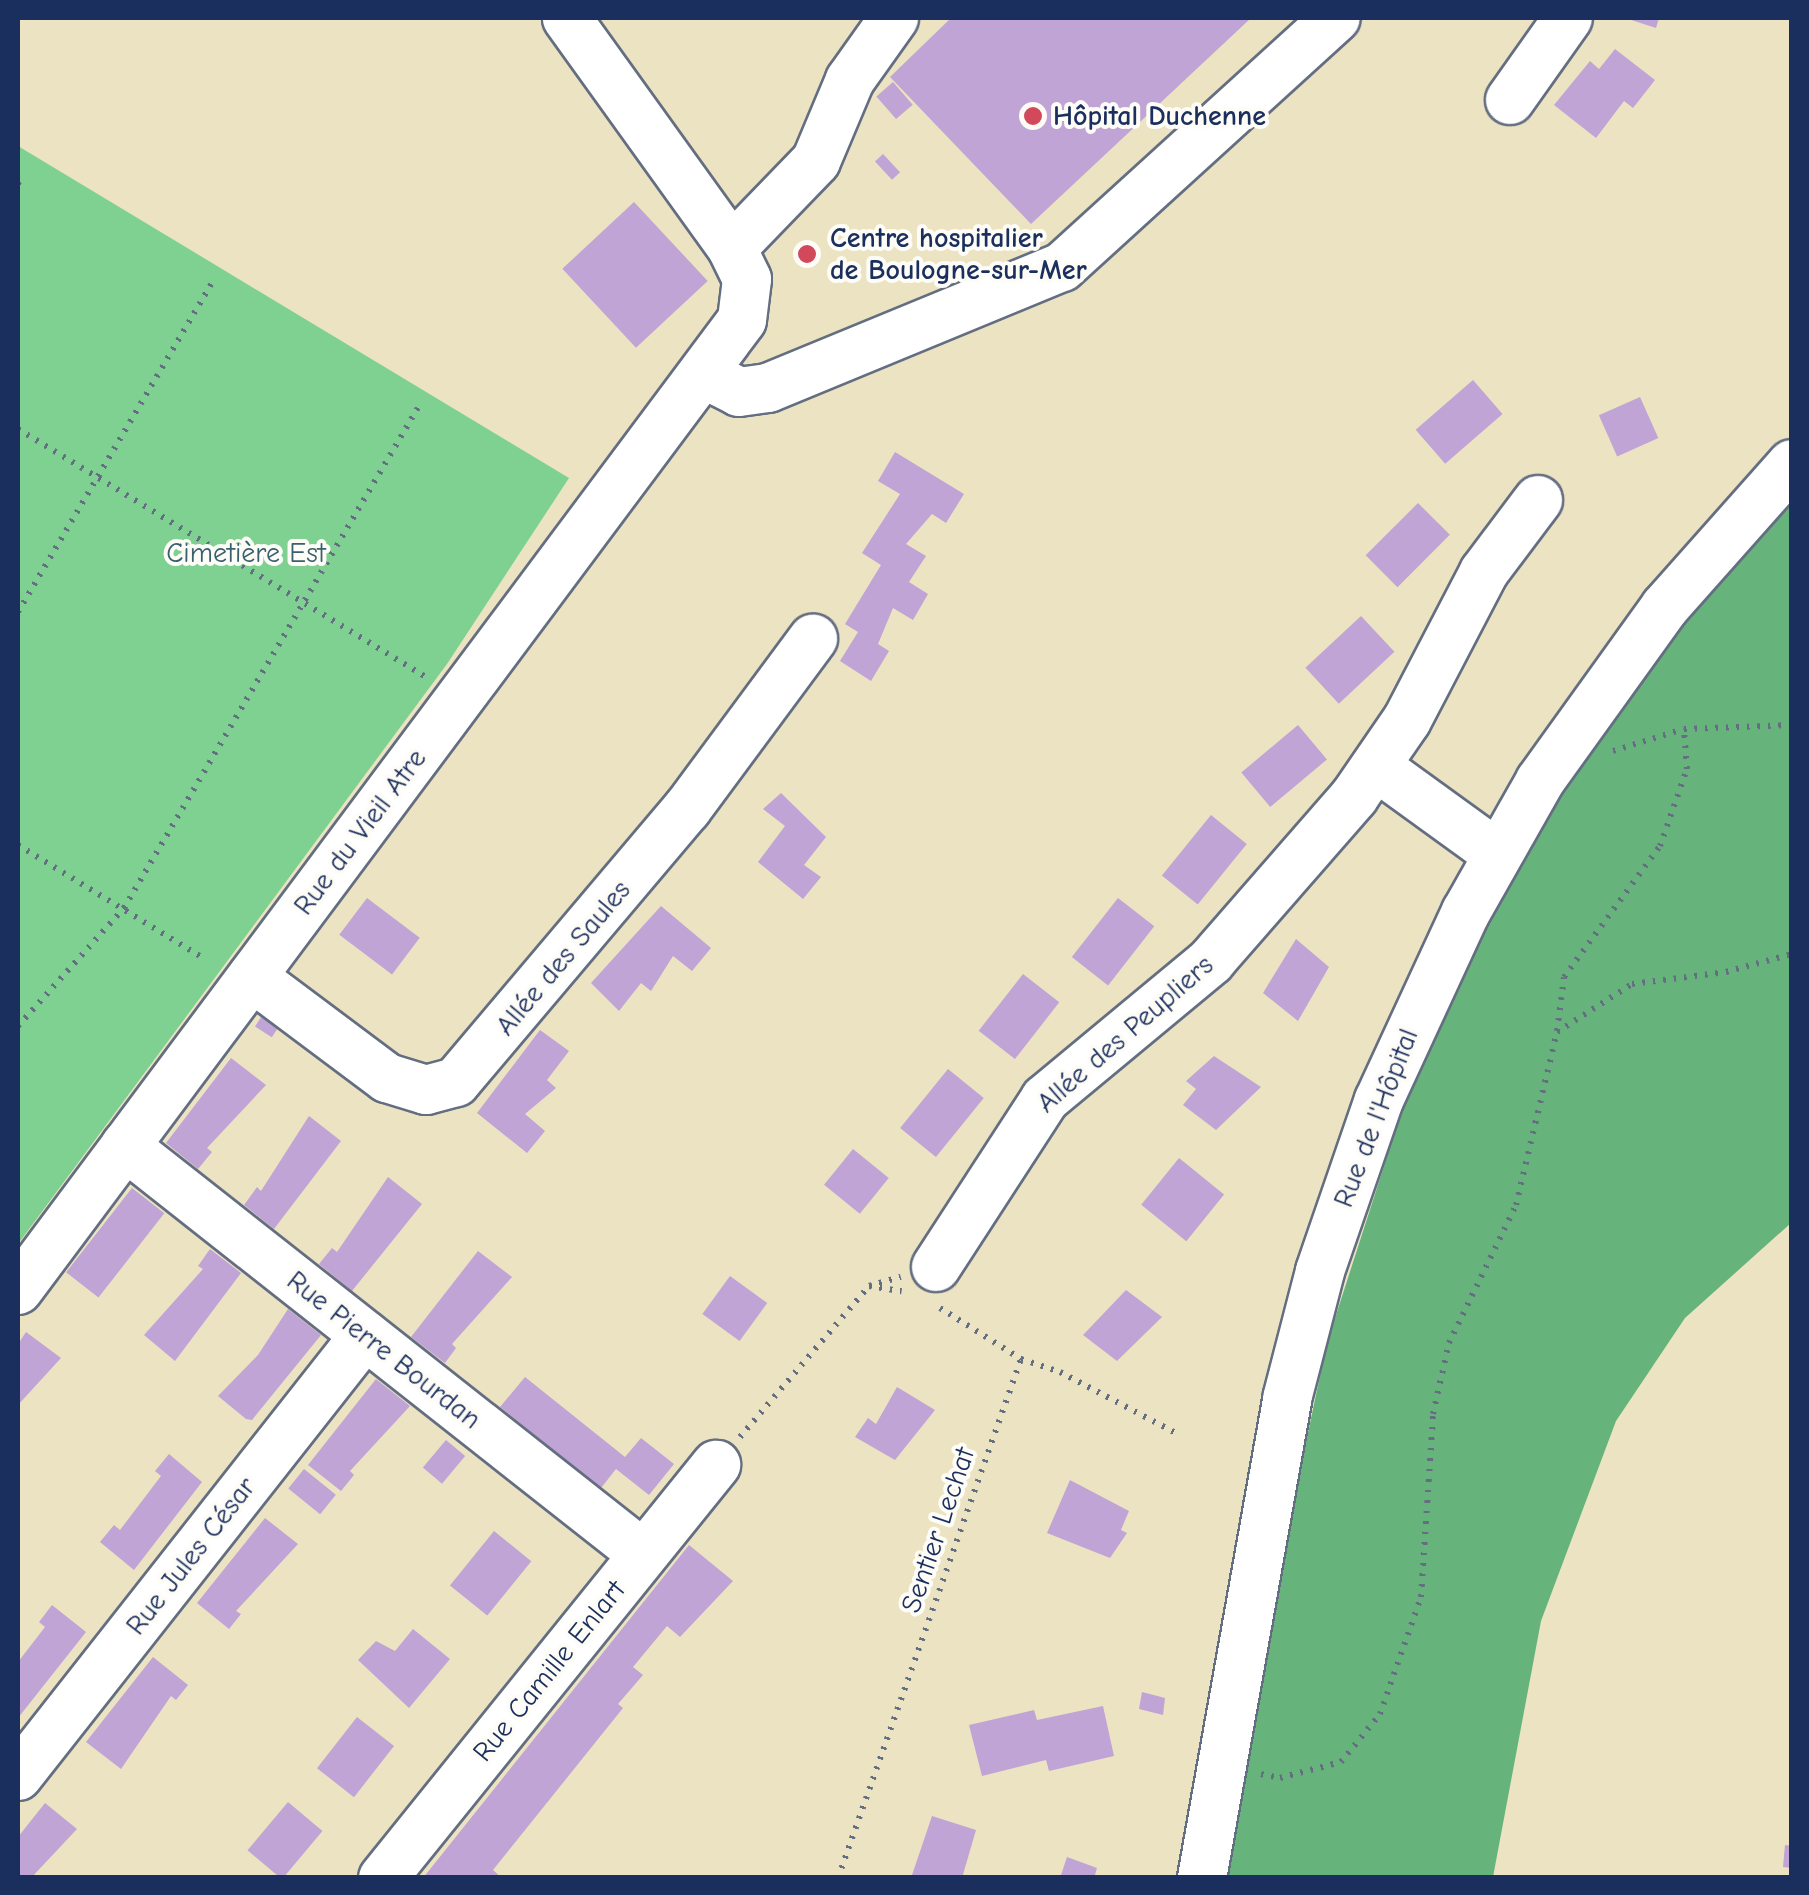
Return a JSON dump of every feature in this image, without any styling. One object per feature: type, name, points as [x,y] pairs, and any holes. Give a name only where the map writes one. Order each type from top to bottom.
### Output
[{"type":"street","name":"Rue du Vieil Atre","points":[[18,1290],[736,333],[747,304],[747,279],[732,248],[567,18]]},
{"type":"street","points":[[732,248],[816,161],[850,80],[894,18]]},
{"type":"street","points":[[704,374],[739,392],[768,388],[1062,267],[1336,18]]},
{"type":"street","points":[[1510,100],[1568,18]]},
{"type":"street","name":"Rue de l'Hôpital","points":[[1202,1878],[1284,1413],[1320,1271],[1379,1100],[1496,854],[1557,755],[1665,607],[1792,464]]},
{"type":"street","name":"Allée des Peupliers","points":[[928,1288],[1045,1099],[1211,961],[1377,767],[1484,572],[1538,500]]},
{"type":"street","name":"Allée des Saules","points":[[252,977],[388,1078],[426,1090],[456,1082],[687,809],[813,639]]},
{"type":"street","points":[[1377,767],[1496,854]]},
{"type":"street","name":"Rue Pierre Bourdan","points":[[125,1146],[643,1554]]},
{"type":"street","name":"Rue Jules César","points":[[18,1776],[366,1335]]},
{"type":"street","name":"Rue Camille Enlart","points":[[383,1878],[716,1465]]},
{"type":"path","points":[[18,612],[211,284]]},
{"type":"path","points":[[18,1026],[124,908],[300,601],[420,404]]},
{"type":"path","points":[[18,429],[459,699]]},
{"type":"path","points":[[1557,755],[1632,748],[1684,729],[1792,725]]},
{"type":"path","points":[[1220,1766],[1280,1778],[1342,1762],[1380,1714],[1422,1597],[1433,1414],[1450,1343],[1516,1204],[1557,1032],[1564,977],[1660,846],[1687,769],[1684,729]]},
{"type":"path","points":[[18,845],[200,956]]},
{"type":"path","points":[[1557,1032],[1632,984],[1726,972],[1792,954]]},
{"type":"path","points":[[869,1286],[928,1288],[1021,1359],[1060,1372],[1174,1432]]},
{"type":"path","points":[[869,1286],[928,1288]]},
{"type":"path","points":[[716,1465],[869,1286]]},
{"type":"path","name":"Sentier Lechat","points":[[838,1878],[1021,1359]]},
{"type":"green space","name":"Cimetière Est","points":[[18,146],[569,478],[447,664],[18,1244]]},
{"type":"green space","points":[[1791,491],[1791,1223],[1685,1318],[1616,1421],[1541,1621],[1493,1877],[1224,1878],[1251,1701],[1327,1343],[1415,1070],[1491,913],[1596,729]]},
{"type":"building","name":"Hôpital Duchenne","points":[[951,18],[1251,18],[1031,224],[890,77]]},
{"type":"building","points":[[1625,18],[1659,18],[1656,28]]},
{"type":"building","points":[[1615,49],[1655,80],[1633,108],[1624,101],[1596,138],[1554,105],[1590,61],[1599,69]]},
{"type":"building","points":[[893,82],[913,105],[896,119],[876,96]]},
{"type":"building","points":[[883,154],[900,172],[892,180],[875,162]]},
{"type":"building","points":[[634,202],[708,281],[636,348],[562,269]]},
{"type":"building","points":[[1473,380],[1503,414],[1445,464],[1416,430]]},
{"type":"building","points":[[1640,397],[1658,438],[1617,456],[1599,415]]},
{"type":"building","points":[[895,452],[964,494],[946,523],[932,514],[906,544],[926,556],[909,582],[928,594],[913,620],[893,608],[878,644],[889,651],[871,681],[840,661],[858,632],[845,624],[881,565],[862,553],[900,494],[878,481]]},
{"type":"building","points":[[1418,503],[1450,535],[1397,587],[1366,555]]},
{"type":"building","points":[[1361,616],[1394,652],[1339,704],[1305,668]]},
{"type":"building","points":[[1298,725],[1327,759],[1270,807],[1241,773]]},
{"type":"building","points":[[781,793],[826,837],[804,865],[821,877],[803,899],[758,862],[785,826],[763,809]]},
{"type":"building","points":[[1211,815],[1247,844],[1198,905],[1162,876]]},
{"type":"building","points":[[367,898],[420,938],[392,974],[339,935]]},
{"type":"building","points":[[1118,898],[1154,926],[1108,985],[1072,957]]},
{"type":"building","points":[[661,906],[711,948],[692,971],[673,956],[651,991],[641,983],[619,1011],[591,983]]},
{"type":"building","points":[[1296,939],[1329,967],[1298,1021],[1263,993]]},
{"type":"building","points":[[1023,974],[1059,1002],[1015,1059],[979,1031]]},
{"type":"building","points":[[267,1008],[284,1019],[272,1037],[255,1026]]},
{"type":"building","points":[[540,1030],[569,1051],[547,1080],[556,1088],[525,1114],[545,1131],[527,1153],[477,1113]]},
{"type":"building","points":[[1214,1056],[1261,1087],[1216,1130],[1183,1105],[1196,1089],[1186,1081]]},
{"type":"building","points":[[231,1058],[266,1085],[207,1148],[212,1152],[198,1169],[166,1143]]},
{"type":"building","points":[[948,1069],[984,1098],[936,1157],[900,1128]]},
{"type":"building","points":[[309,1116],[341,1141],[274,1229],[244,1205],[257,1187],[261,1191]]},
{"type":"building","points":[[853,1149],[889,1178],[860,1214],[824,1185]]},
{"type":"building","points":[[1179,1158],[1224,1195],[1186,1241],[1141,1205]]},
{"type":"building","points":[[388,1177],[422,1204],[352,1291],[319,1264],[332,1248],[337,1252]]},
{"type":"building","points":[[132,1188],[164,1213],[98,1298],[66,1272]]},
{"type":"building","points":[[210,1249],[241,1273],[175,1361],[144,1335],[203,1269],[198,1266]]},
{"type":"building","points":[[478,1251],[512,1277],[452,1344],[456,1348],[445,1363],[411,1337]]},
{"type":"building","points":[[730,1276],[767,1303],[740,1341],[702,1314]]},
{"type":"building","points":[[1126,1290],[1162,1317],[1117,1361],[1083,1335]]},
{"type":"building","points":[[288,1309],[321,1335],[252,1420],[246,1419],[218,1396],[258,1355]]},
{"type":"building","points":[[26,1332],[61,1358],[18,1405],[18,1344]]},
{"type":"building","points":[[525,1377],[625,1457],[641,1438],[674,1464],[649,1495],[616,1469],[601,1488],[500,1407]]},
{"type":"building","points":[[376,1379],[410,1406],[350,1471],[354,1475],[341,1491],[308,1465]]},
{"type":"building","points":[[897,1387],[935,1410],[895,1460],[855,1437],[868,1418],[876,1424]]},
{"type":"building","points":[[446,1440],[465,1456],[442,1484],[423,1468]]},
{"type":"building","points":[[169,1454],[202,1482],[134,1570],[100,1542],[114,1525],[120,1530],[161,1476],[155,1471]]},
{"type":"building","points":[[304,1469],[336,1495],[320,1514],[288,1488]]},
{"type":"building","points":[[1070,1480],[1129,1511],[1121,1530],[1127,1533],[1110,1558],[1047,1533]]},
{"type":"building","points":[[265,1518],[298,1544],[236,1611],[241,1614],[229,1629],[197,1603]]},
{"type":"building","points":[[494,1531],[531,1561],[487,1616],[450,1585]]},
{"type":"building","points":[[689,1545],[733,1581],[680,1637],[667,1626],[633,1667],[643,1675],[618,1704],[623,1708],[493,1870],[502,1878],[423,1878]]},
{"type":"building","points":[[52,1605],[86,1632],[18,1718],[18,1662],[45,1627],[39,1622]]},
{"type":"building","points":[[413,1629],[450,1659],[409,1708],[358,1660],[376,1641],[395,1651]]},
{"type":"building","points":[[153,1657],[188,1685],[176,1700],[171,1696],[121,1769],[86,1742]]},
{"type":"building","points":[[1142,1692],[1165,1698],[1163,1715],[1139,1709]]},
{"type":"building","points":[[1103,1706],[1114,1756],[1049,1771],[1046,1760],[982,1776],[969,1725],[1034,1710],[1037,1720]]},
{"type":"building","points":[[357,1717],[394,1746],[354,1797],[317,1768]]},
{"type":"building","points":[[288,1802],[322,1831],[283,1878],[248,1850]]},
{"type":"building","points":[[45,1803],[77,1829],[31,1878],[18,1878],[18,1837]]},
{"type":"building","points":[[932,1816],[976,1830],[962,1878],[911,1878]]},
{"type":"building","points":[[1785,1845],[1792,1846],[1792,1868],[1783,1867]]},
{"type":"building","points":[[1067,1857],[1097,1868],[1094,1878],[1060,1878]]},
{"type":"place","name":"Hôpital Duchenne","points":[[1033,116]]},
{"type":"place","name":"Centre hospitalier de Boulogne-sur-Mer","points":[[807,254]]}]
